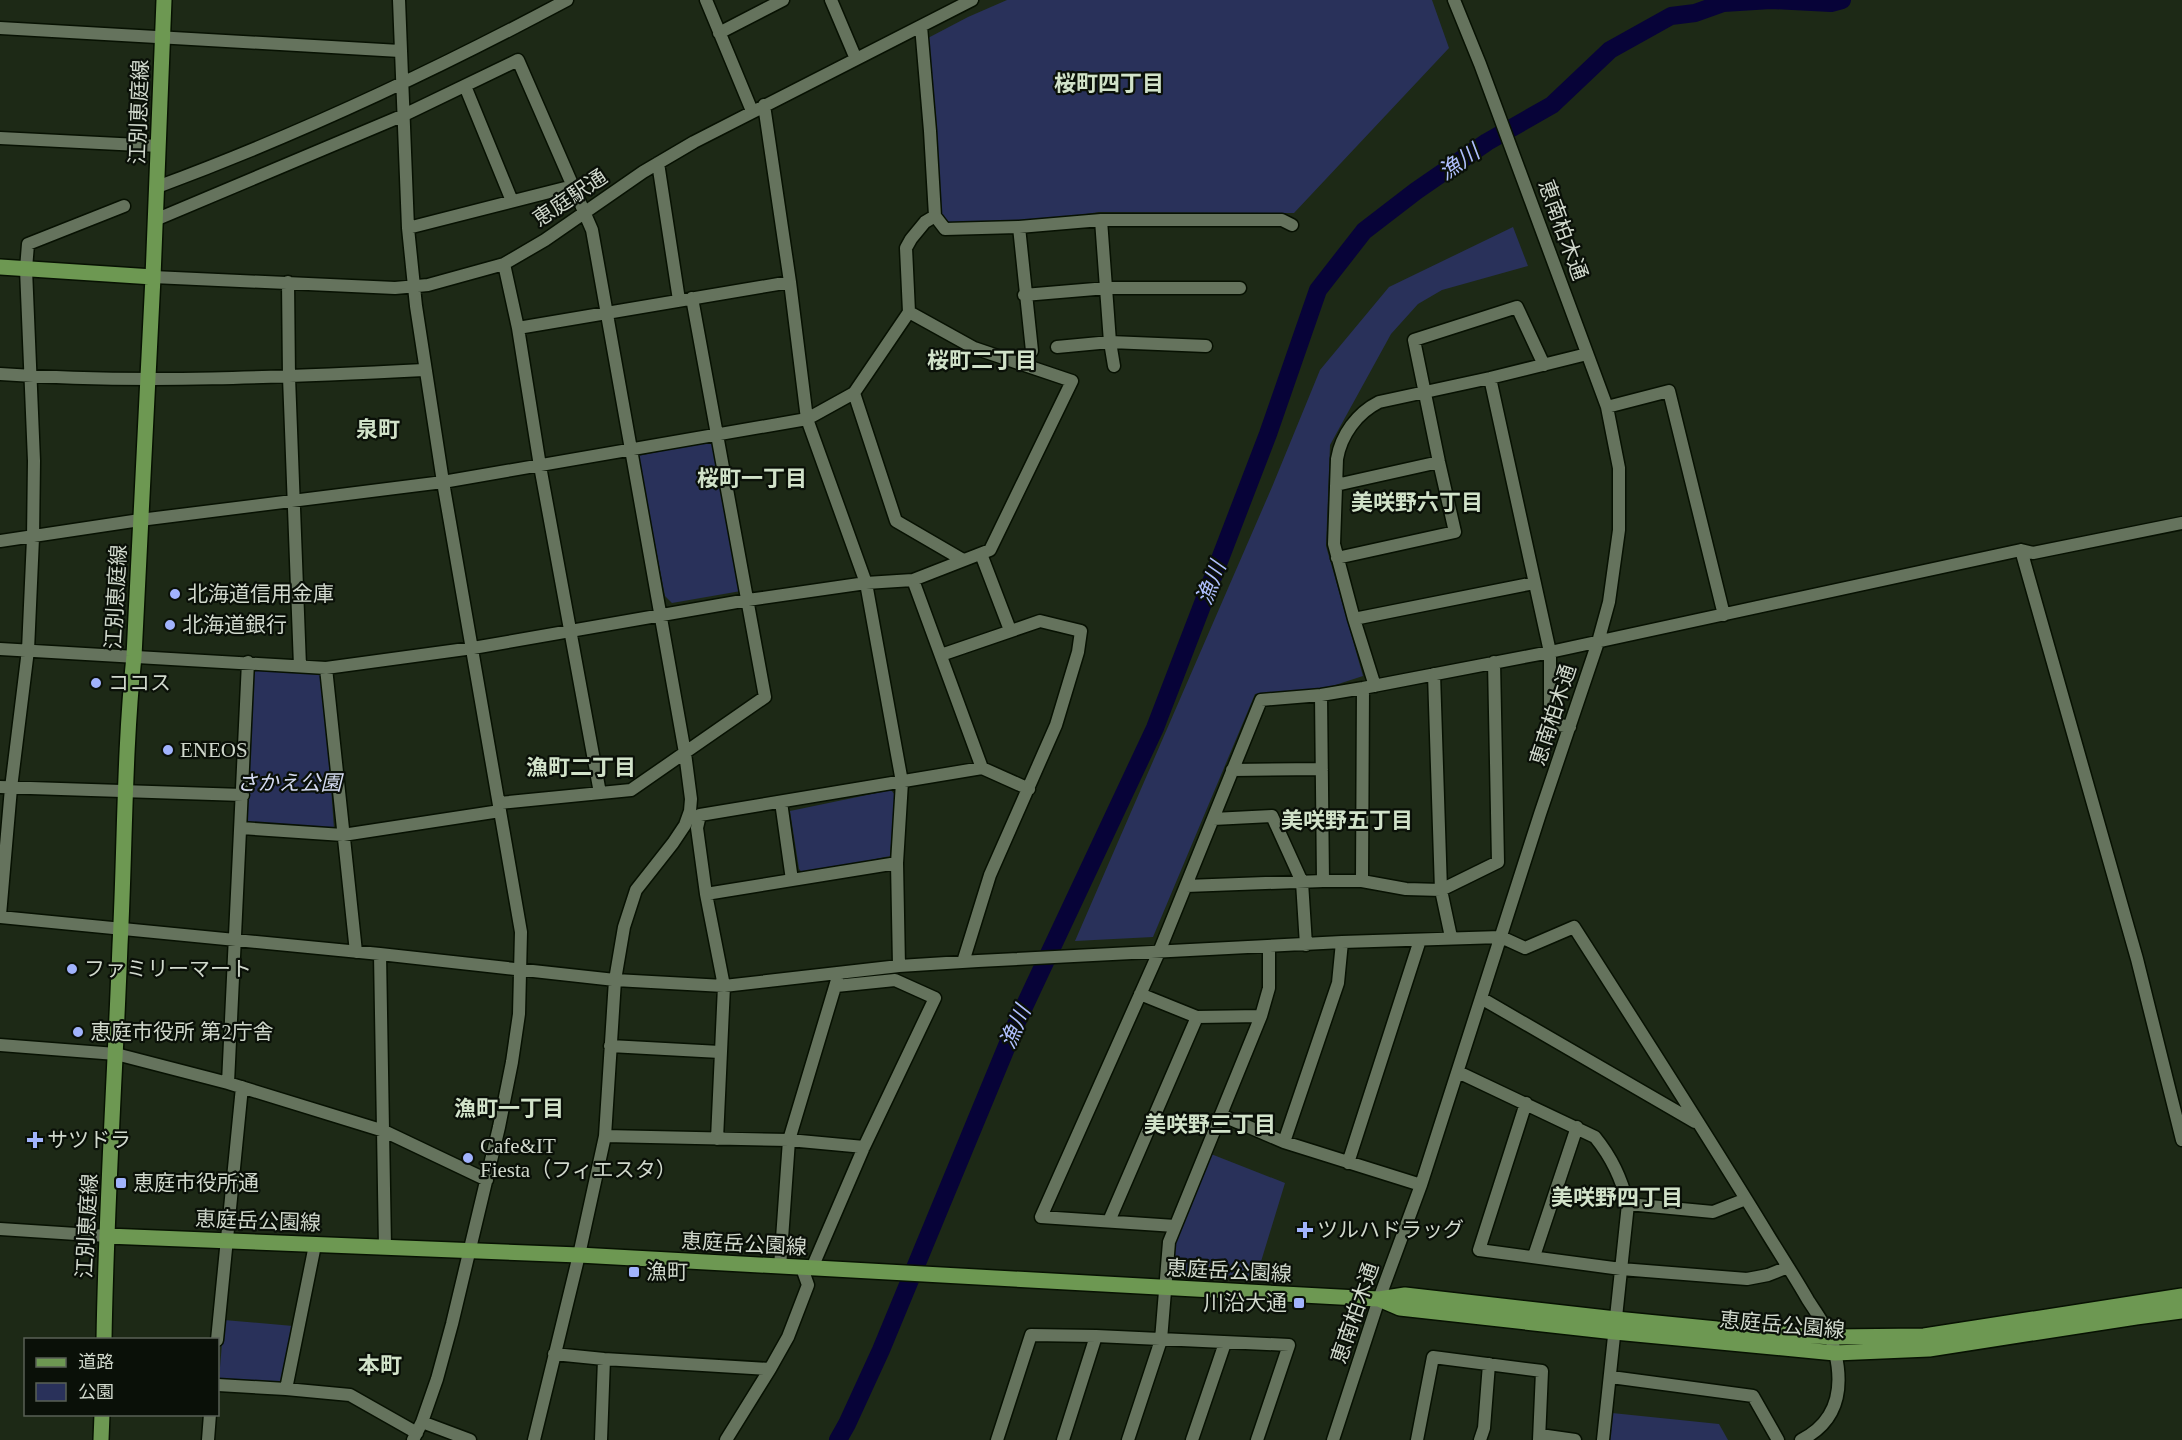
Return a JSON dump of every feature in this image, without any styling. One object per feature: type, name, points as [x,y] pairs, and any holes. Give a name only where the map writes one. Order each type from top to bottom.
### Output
[{"type":"main road","name":"江別恵庭線","points":[[104,1338],[129,704],[134,656],[153,277],[164,0]]},
{"type":"main road","points":[[0,267],[153,277]]},
{"type":"main road","name":"恵庭岳公園線","points":[[107,1236],[579,1255],[983,1276],[1164,1289],[1379,1299],[1400,1308],[1615,1326],[1835,1353],[1929,1349],[2182,1311]]},
{"type":"main road","name":"恵庭岳公園線","points":[[1615,1326],[1717,1329],[1831,1337],[1924,1336],[2182,1296]]},
{"type":"main road","points":[[100,1440],[102,1416]]},
{"type":"street","points":[[399,0],[408,228],[424,370],[521,932],[519,1014],[512,1062],[488,1180],[449,1335],[417,1432]]},
{"type":"street","points":[[157,187],[237,158],[401,85],[567,0]]},
{"type":"street","points":[[706,0],[752,111]]},
{"type":"street","points":[[719,33],[783,0]]},
{"type":"street","points":[[831,0],[856,59]]},
{"type":"street","name":"恵庭駅通","points":[[153,277],[414,287],[454,279],[504,264],[544,240],[658,163],[752,111],[972,0]]},
{"type":"street","name":"恵南柏木通","points":[[1333,1440],[1379,1299],[1422,1185],[1540,814],[1598,642],[1609,602],[1619,530],[1618,468],[1607,407],[1480,64],[1454,0]]},
{"type":"street","points":[[921,26],[935,216],[945,229],[1019,227],[1101,220],[1282,220],[1292,225]]},
{"type":"street","points":[[0,28],[400,51]]},
{"type":"street","points":[[155,219],[404,115],[518,60],[592,230],[685,753],[691,799],[690,812],[685,825],[636,890],[624,927],[615,980],[605,1136],[534,1440]]},
{"type":"street","points":[[465,86],[512,201]]},
{"type":"street","points":[[764,105],[807,419],[866,583],[902,782],[897,863],[899,966]]},
{"type":"street","points":[[0,138],[159,146]]},
{"type":"street","points":[[658,163],[679,300]]},
{"type":"street","points":[[408,228],[573,186]]},
{"type":"street","points":[[124,206],[28,244],[26,269],[34,461],[33,538],[28,650],[5,787],[0,916],[121,930],[380,954],[521,971],[615,980],[724,986],[899,966],[1342,942],[1501,937],[1525,948],[1574,927],[1831,1337],[1838,1366],[1838,1395],[1834,1409],[1828,1420],[1814,1434],[1801,1440]]},
{"type":"street","points":[[0,541],[33,538],[140,520],[443,482],[807,419],[854,393],[909,312],[906,248],[925,222],[935,216]]},
{"type":"street","points":[[1101,220],[1110,342],[1114,366]]},
{"type":"street","points":[[1019,227],[1024,295],[1032,351]]},
{"type":"street","points":[[504,264],[518,328],[540,466],[600,793]]},
{"type":"street","points":[[288,282],[289,377],[300,666]]},
{"type":"street","points":[[518,328],[790,282]]},
{"type":"street","points":[[1024,295],[1107,288],[1240,288]]},
{"type":"street","points":[[241,828],[343,835],[500,807],[631,790],[765,697],[692,298]]},
{"type":"street","points":[[1337,558],[1455,532],[1414,340],[1517,308],[1544,365]]},
{"type":"street","points":[[0,649],[326,668],[473,648],[748,600],[866,583],[913,580],[990,550],[1072,381],[974,348],[909,312]]},
{"type":"street","points":[[1057,347],[1110,342],[1206,346]]},
{"type":"street","points":[[1362,881],[1369,687],[1334,544],[1339,446],[1351,425],[1369,407],[1379,402],[1587,354]]},
{"type":"street","points":[[0,374],[147,378],[289,377],[424,370]]},
{"type":"street","points":[[1490,378],[1550,652],[1550,723],[1570,727]]},
{"type":"street","points":[[1607,407],[1669,391],[1724,615]]},
{"type":"street","points":[[854,393],[896,521],[963,560]]},
{"type":"street","points":[[1336,485],[1439,462]]},
{"type":"street","points":[[1175,1226],[1041,1216],[1159,952],[1261,700],[1321,695],[1369,687],[1598,642],[2020,550],[2033,553],[2182,523]]},
{"type":"street","points":[[2020,550],[2137,959],[2182,1140]]},
{"type":"street","points":[[981,554],[1010,630]]},
{"type":"street","points":[[913,580],[982,768]]},
{"type":"street","points":[[1354,619],[1534,584]]},
{"type":"street","points":[[941,655],[1040,621],[1081,631],[1078,652],[1056,725],[990,875],[963,962]]},
{"type":"street","points":[[228,1083],[248,662]]},
{"type":"street","points":[[1186,886],[1362,881],[1406,889],[1441,890],[1498,862],[1494,662]]},
{"type":"street","points":[[326,668],[356,952]]},
{"type":"street","points":[[1434,674],[1441,890],[1451,937]]},
{"type":"street","points":[[1321,695],[1323,881]]},
{"type":"street","points":[[717,1139],[724,986],[706,894],[697,828],[700,815],[982,768],[1029,789]]},
{"type":"street","points":[[1232,770],[1322,769]]},
{"type":"street","points":[[5,787],[243,795]]},
{"type":"street","points":[[781,802],[792,880]]},
{"type":"street","points":[[1213,819],[1272,816],[1302,882],[1306,945]]},
{"type":"street","points":[[706,894],[897,863]]},
{"type":"street","points":[[1348,1163],[1420,940]]},
{"type":"street","points":[[1284,1142],[1338,982],[1342,942]]},
{"type":"street","points":[[1128,1440],[1161,1340],[1169,1242],[1261,1016],[1269,988],[1269,947]]},
{"type":"street","points":[[380,954],[385,1247]]},
{"type":"street","points":[[780,1267],[789,1140],[836,986],[837,973]]},
{"type":"street","points":[[726,1440],[788,1337],[808,1286],[807,1268],[935,998],[895,980],[836,986]]},
{"type":"street","points":[[1140,994],[1197,1017],[1261,1016]]},
{"type":"street","points":[[1481,998],[1699,1124]]},
{"type":"street","points":[[1109,1221],[1197,1017]]},
{"type":"street","points":[[0,1045],[116,1054],[228,1083],[384,1131],[488,1180]]},
{"type":"street","points":[[610,1046],[720,1052]]},
{"type":"street","points":[[1458,1072],[1594,1137],[1605,1150],[1620,1176],[1628,1204],[1603,1440]]},
{"type":"street","points":[[217,1338],[242,1087]]},
{"type":"street","points":[[1526,1103],[1479,1250],[1621,1269],[1747,1279],[1768,1275],[1788,1267]]},
{"type":"street","points":[[1221,1115],[1284,1142],[1422,1185]]},
{"type":"street","points":[[1534,1256],[1577,1127]]},
{"type":"street","points":[[605,1136],[789,1140],[864,1147]]},
{"type":"street","points":[[1628,1204],[1713,1212],[1746,1199]]},
{"type":"street","points":[[0,1229],[107,1236]]},
{"type":"street","points":[[286,1389],[315,1245]]},
{"type":"street","points":[[997,1440],[1031,1335],[1289,1345],[1257,1440]]},
{"type":"street","points":[[1063,1440],[1096,1336]]},
{"type":"street","points":[[1192,1440],[1225,1343]]},
{"type":"street","points":[[554,1354],[770,1369]]},
{"type":"street","points":[[1417,1440],[1433,1358],[1542,1371],[1539,1438],[1575,1440]]},
{"type":"street","points":[[601,1440],[604,1359]]},
{"type":"street","points":[[1480,1440],[1484,1428],[1489,1364]]},
{"type":"street","points":[[1611,1377],[1753,1396],[1778,1440]]},
{"type":"street","points":[[219,1386],[350,1395],[417,1432],[470,1440]]},
{"type":"street","points":[[208,1440],[210,1416]]},
{"type":"green space","points":[[1007,0],[1432,0],[1449,48],[1294,213],[1099,212],[1020,224],[948,223],[940,214],[928,38]]},
{"type":"green space","points":[[1513,227],[1528,266],[1442,290],[1418,304],[1391,334],[1330,445],[1326,546],[1363,676],[1326,688],[1255,694],[1153,937],[1075,941],[1272,487],[1320,370],[1389,287]]},
{"type":"green space","points":[[715,440],[741,591],[672,603],[665,596],[638,456]]},
{"type":"green space","name":"さかえ公園","points":[[258,669],[323,673],[334,829],[246,822],[252,674]]},
{"type":"green space","points":[[891,790],[895,795],[890,856],[804,874],[799,869],[790,811]]},
{"type":"green space","points":[[1211,1154],[1285,1183],[1256,1278],[1171,1275],[1168,1256]]},
{"type":"green space","points":[[224,1320],[293,1326],[283,1383],[219,1379]]},
{"type":"green space","points":[[1612,1413],[1719,1424],[1728,1440],[1607,1440]]},
{"type":"waterway","name":"漁川","points":[[838,1440],[881,1350],[1016,1024],[1155,728],[1268,434],[1318,290],[1364,231],[1416,191],[1487,142],[1552,105],[1610,50],[1671,16],[1695,13],[1723,3],[1771,0],[1831,3],[1842,0]]},
{"type":"place","name":"北海道信用金庫","points":[[175,594]]},
{"type":"place","name":"北海道銀行","points":[[170,625]]},
{"type":"place","name":"ココス","points":[[96,683]]},
{"type":"place","name":"ENEOS","points":[[168,750]]},
{"type":"place","name":"ファミリーマート","points":[[72,969]]},
{"type":"place","name":"恵庭市役所 第2庁舎","points":[[78,1032]]},
{"type":"place","name":"サツドラ","points":[[35,1140]]},
{"type":"place","name":"Cafe&IT Fiesta（フィエスタ）","points":[[468,1158]]},
{"type":"place","name":"恵庭市役所通","points":[[121,1183]]},
{"type":"place","name":"ツルハドラッグ","points":[[1305,1230]]},
{"type":"place","name":"漁町","points":[[634,1272]]},
{"type":"place","name":"川沿大通","points":[[1299,1303]]},
{"type":"district","name":"桜町四丁目","points":[[1109,83]]},
{"type":"district","name":"桜町二丁目","points":[[982,360]]},
{"type":"district","name":"泉町","points":[[378,429]]},
{"type":"district","name":"桜町一丁目","points":[[752,478]]},
{"type":"district","name":"美咲野六丁目","points":[[1417,502]]},
{"type":"district","name":"漁町二丁目","points":[[581,767]]},
{"type":"district","name":"美咲野五丁目","points":[[1347,820]]},
{"type":"district","name":"漁町一丁目","points":[[509,1108]]},
{"type":"district","name":"美咲野三丁目","points":[[1210,1124]]},
{"type":"district","name":"美咲野四丁目","points":[[1617,1197]]},
{"type":"district","name":"本町","points":[[380,1365]]}]
